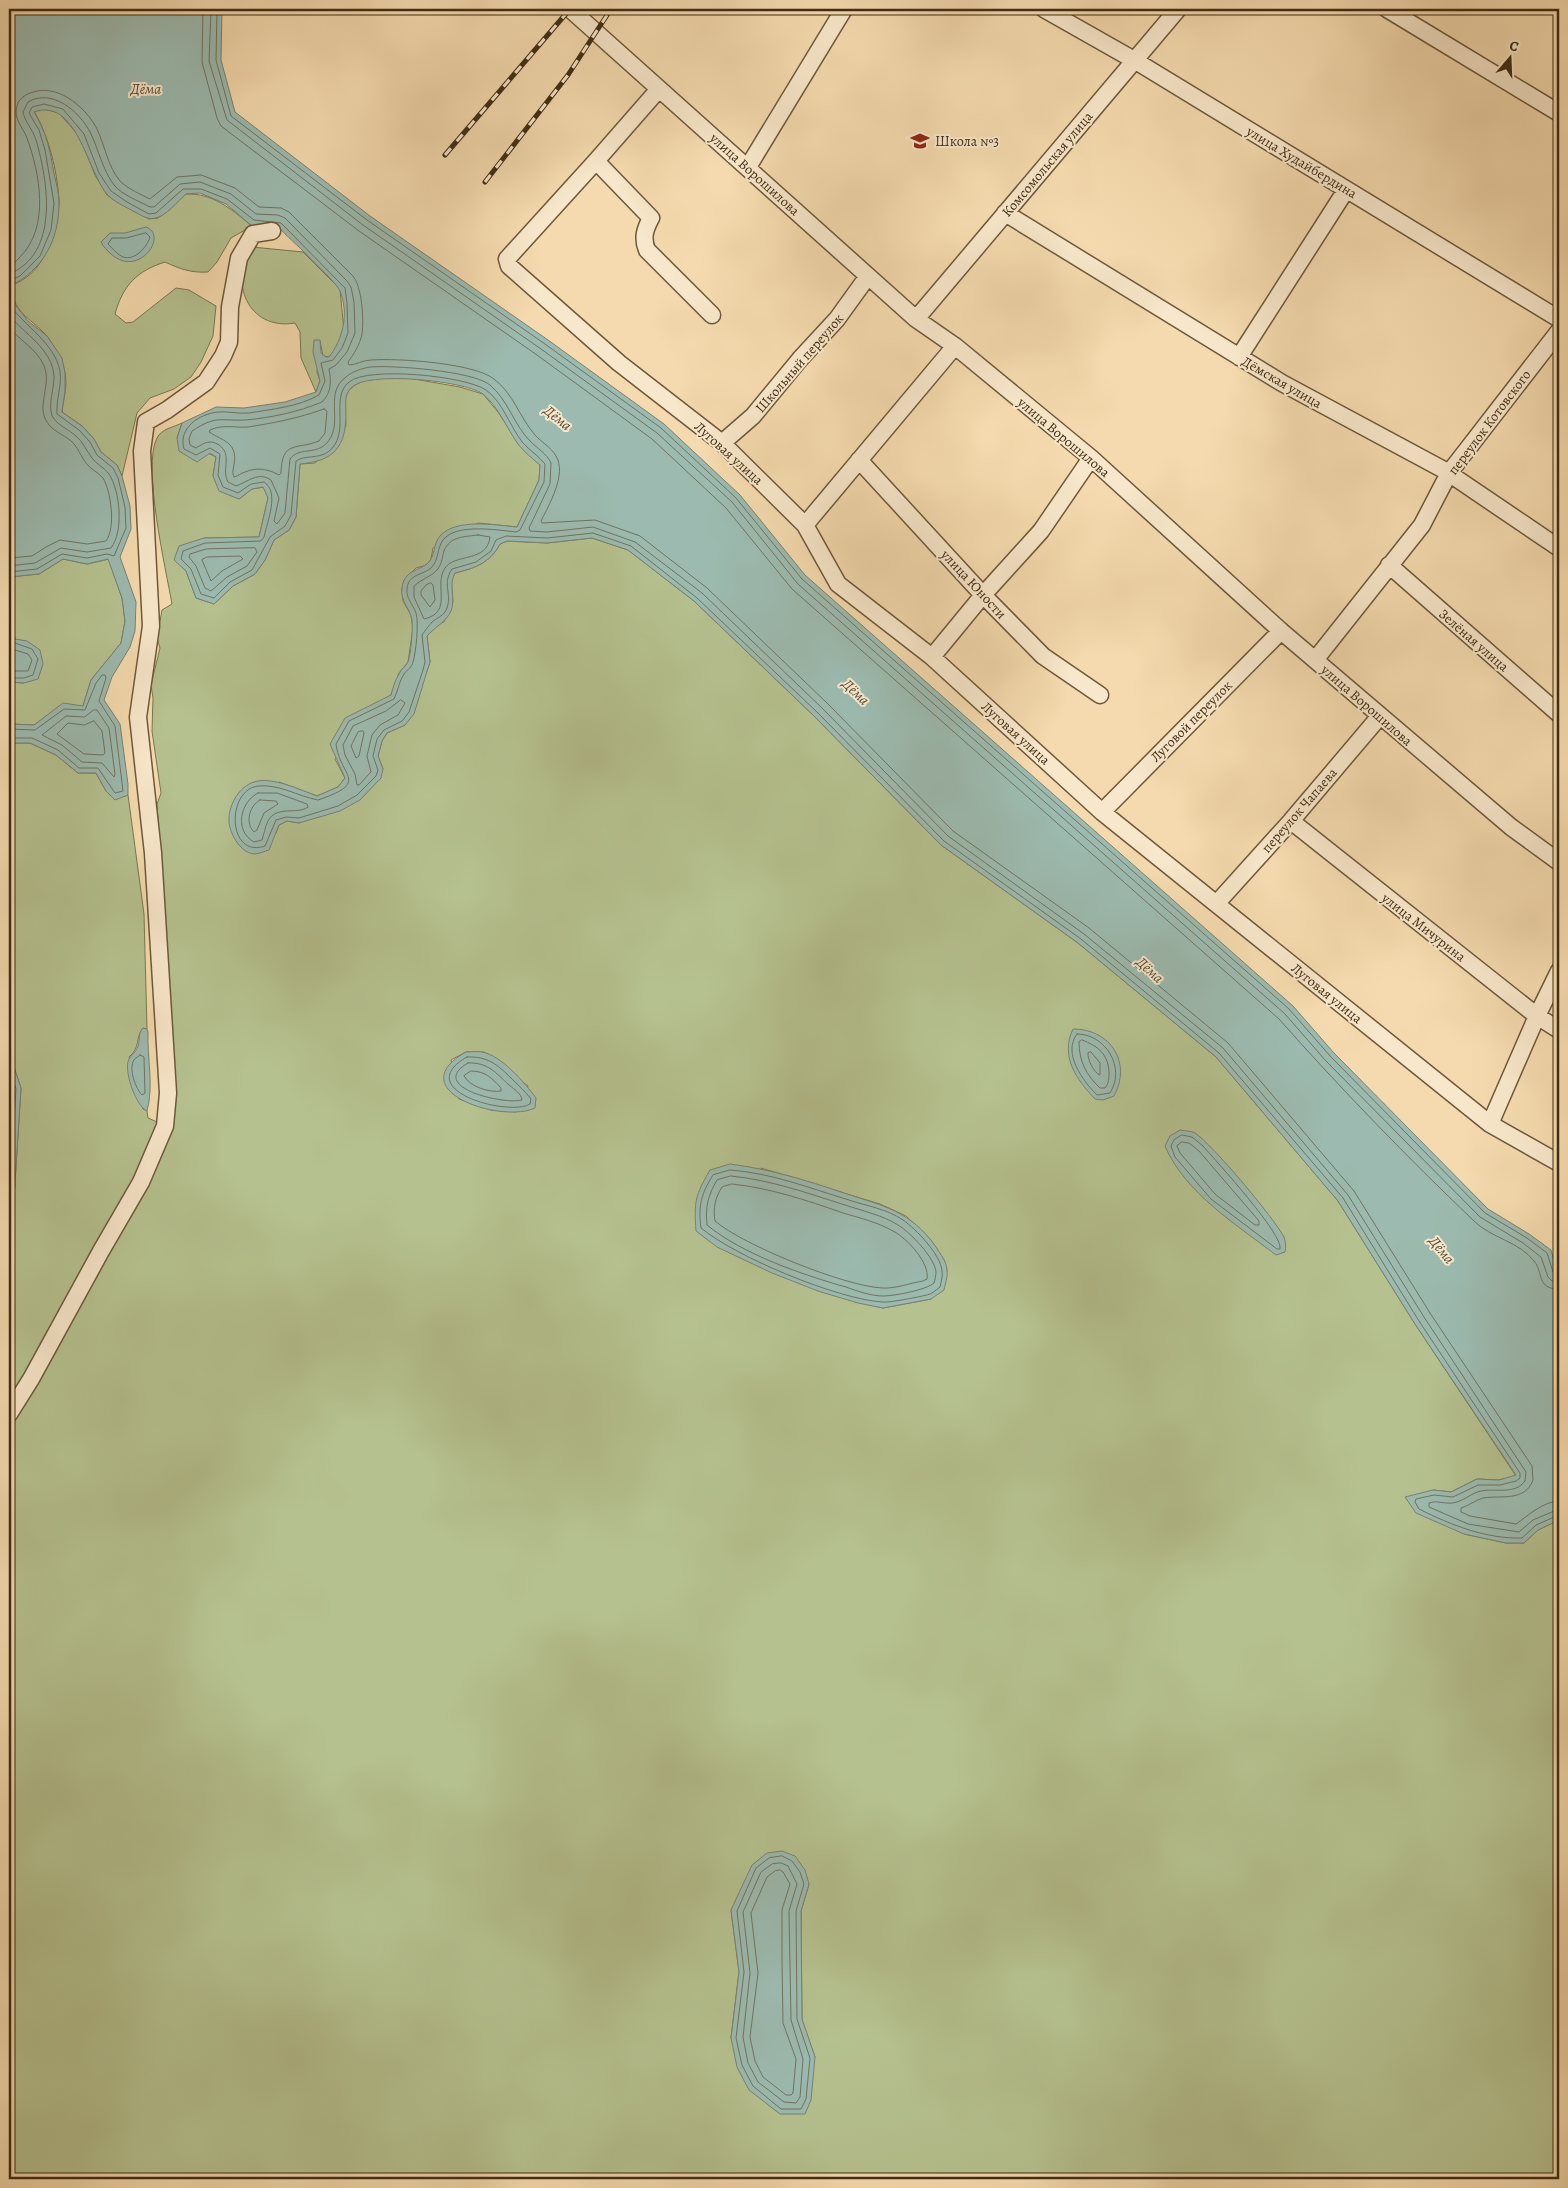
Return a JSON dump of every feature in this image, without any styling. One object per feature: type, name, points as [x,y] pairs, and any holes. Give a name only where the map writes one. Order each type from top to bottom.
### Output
[{"type":"street","name":"улица Ворошилова","points":[[570,9],[916,319],[955,346],[1091,458],[1281,631],[1511,827],[1559,862]]},
{"type":"street","points":[[748,167],[844,9]]},
{"type":"street","name":"улица Худайбердина","points":[[1044,9],[1134,60],[1559,319]]},
{"type":"street","name":"Комсомольская улица","points":[[916,319],[1178,9]]},
{"type":"street","points":[[1387,9],[1559,113]]},
{"type":"street","points":[[659,89],[596,161],[651,218],[646,227],[643,241],[646,250],[712,315]]},
{"type":"street","name":"Луговая улица","points":[[596,161],[506,259],[509,266],[619,363],[722,443],[805,525],[838,584],[932,657],[1102,812],[1490,1124],[1559,1163]]},
{"type":"street","points":[[1239,357],[1346,190]]},
{"type":"street","name":"Дёмская улица","points":[[1005,213],[1282,384],[1449,473],[1559,548]]},
{"type":"street","points":[[9,1414],[32,1379],[101,1251],[141,1182],[165,1126],[168,1093],[153,853],[138,717],[151,626],[142,451],[146,422],[167,410],[206,382],[223,356],[228,342],[230,307],[239,258],[253,234],[272,232]]},
{"type":"street","name":"Школьный переулок","points":[[722,443],[753,416],[837,319],[868,276]]},
{"type":"street","name":"переулок Котовского","points":[[1315,660],[1422,525],[1449,473],[1559,331]]},
{"type":"street","points":[[805,525],[955,346]]},
{"type":"street","points":[[932,657],[982,595],[1041,531],[1091,458]]},
{"type":"street","name":"улица Юности","points":[[859,460],[982,595],[1043,656],[1100,695]]},
{"type":"street","name":"Зелёная улица","points":[[1389,565],[1559,714]]},
{"type":"street","name":"Луговой переулок","points":[[1102,812],[1281,631]]},
{"type":"street","name":"переулок Чапаева","points":[[1217,903],[1291,821],[1380,716]]},
{"type":"street","name":"улица Мичурина","points":[[1291,821],[1537,1016],[1559,1030]]},
{"type":"street","points":[[1490,1124],[1537,1016],[1559,971]]},
{"type":"green space","points":[[44,109],[59,113],[80,137],[95,175],[107,195],[125,206],[149,219],[158,218],[186,194],[196,194],[221,203],[252,226],[231,238],[217,262],[208,272],[186,270],[165,262],[146,270],[132,280],[122,295],[115,314],[126,323],[133,322],[176,288],[189,290],[216,306],[213,336],[201,362],[191,377],[174,389],[150,398],[137,413],[122,476],[117,465],[101,452],[94,439],[82,426],[62,412],[66,383],[62,365],[48,338],[23,314],[12,296],[10,286],[29,275],[41,261],[58,209],[58,189],[54,166],[44,132],[34,111]]},
{"type":"green space","points":[[252,247],[303,252],[340,289],[344,331],[338,346],[329,357],[323,356],[320,341],[317,372],[320,381],[316,392],[301,358],[300,332],[295,323],[279,323],[265,319],[254,311],[247,301],[243,288],[242,274],[245,260]]},
{"type":"green space","points":[[370,378],[408,378],[460,387],[483,394],[498,412],[520,446],[540,465],[539,480],[517,527],[478,523],[433,548],[431,559],[427,565],[416,568],[404,580],[402,589],[403,601],[411,615],[413,628],[408,662],[399,673],[391,695],[381,701],[335,759],[345,778],[338,787],[317,796],[279,782],[276,833],[279,825],[287,821],[299,823],[383,769],[378,756],[382,741],[387,733],[405,725],[430,662],[427,636],[436,625],[444,622],[453,602],[451,580],[455,573],[481,564],[492,556],[500,544],[507,541],[547,543],[592,538],[628,550],[694,601],[814,716],[941,845],[1078,943],[1216,1057],[1338,1201],[1415,1324],[1516,1476],[1499,1480],[1477,1479],[1451,1492],[1433,1490],[1464,1534],[1506,1543],[1524,1543],[1538,1530],[1559,1520],[1559,2179],[9,2179],[9,1277],[21,1088],[9,1052],[9,743],[30,743],[56,755],[78,773],[96,773],[106,791],[115,799],[128,795],[144,914],[147,1029],[143,1028],[135,1050],[129,1057],[143,1109],[147,1111],[148,1118],[173,1129],[174,1063],[157,804],[161,793],[152,731],[153,698],[151,685],[160,648],[157,638],[162,610],[172,604],[157,519],[152,471],[153,452],[159,435],[165,430],[182,423],[177,438],[216,457],[213,476],[239,499],[252,489],[264,487],[268,498],[259,537],[204,538],[175,560],[186,571],[196,598],[214,604],[233,586],[255,574],[265,560],[274,540],[289,530],[296,517],[300,464],[315,463],[346,426],[346,395],[353,386]],"holes":[[[466,1052],[484,1052],[528,1086],[516,1112],[491,1110],[459,1099],[451,1060]],[[761,1168],[880,1204],[906,1216],[930,1239],[944,1260],[947,1271],[931,1299],[883,1308],[818,1291]],[[809,1884],[801,1911],[802,2020],[815,2057],[731,2038],[739,1972],[731,1910]]]},
{"type":"green space","points":[[63,559],[87,564],[109,559],[122,598],[125,621],[121,643],[91,680],[83,706],[44,718],[34,725],[9,724],[9,682],[24,683],[14,634],[12,627],[9,626],[9,577],[39,574]]},
{"type":"water","name":"Дёма","points":[[9,9],[222,9],[221,60],[235,112],[370,216],[548,340],[664,424],[740,495],[805,575],[1293,1006],[1334,1053],[1488,1209],[1551,1250],[1559,1279],[1559,1520],[1538,1530],[1524,1543],[1506,1543],[1464,1534],[1416,1513],[1405,1497],[1433,1490],[1451,1492],[1477,1479],[1499,1480],[1516,1475],[1415,1324],[1338,1201],[1216,1057],[1078,943],[941,845],[814,716],[694,601],[628,550],[592,538],[547,543],[507,541],[500,544],[492,556],[481,564],[455,573],[452,582],[453,601],[451,611],[427,636],[430,662],[414,714],[405,725],[387,733],[382,741],[378,756],[383,769],[381,778],[360,800],[340,811],[299,823],[287,821],[279,825],[269,850],[254,854],[244,850],[236,841],[229,824],[231,807],[236,796],[249,784],[261,781],[286,784],[317,796],[338,787],[345,778],[330,744],[345,718],[391,695],[398,676],[408,662],[411,647],[412,620],[402,593],[403,582],[409,574],[428,563],[438,539],[447,530],[476,524],[517,527],[539,480],[540,465],[518,444],[489,399],[473,389],[416,379],[376,380],[360,383],[351,388],[347,393],[344,435],[336,450],[322,460],[300,464],[296,517],[289,530],[274,540],[265,560],[255,574],[233,586],[214,604],[196,598],[186,571],[174,560],[179,546],[204,538],[259,537],[268,498],[263,487],[252,489],[239,499],[219,491],[213,476],[216,457],[210,453],[197,462],[179,451],[177,438],[182,423],[216,407],[244,408],[285,402],[316,392],[320,381],[313,352],[314,340],[320,340],[321,353],[329,357],[338,342],[343,326],[343,300],[340,291],[330,278],[278,227],[252,226],[226,204],[200,193],[186,194],[160,217],[150,218],[115,201],[106,193],[99,182],[79,138],[70,125],[60,115],[48,110],[34,112],[42,126],[51,156],[59,203],[56,229],[47,252],[40,262],[22,279],[10,286],[13,302],[28,321],[47,336],[62,358],[65,373],[65,391],[62,412],[82,426],[94,439],[101,452],[117,465],[130,506],[131,529],[120,557],[136,602],[135,631],[130,647],[112,677],[104,700],[120,724],[128,795],[115,800],[106,791],[96,773],[78,773],[56,755],[30,743],[9,743],[9,724],[34,725],[63,703],[83,706],[91,680],[121,643],[125,621],[122,598],[108,559],[87,564],[63,559],[39,574],[9,577]]},
{"type":"water","points":[[146,227],[152,231],[154,238],[148,253],[140,259],[132,261],[121,260],[111,254],[101,242],[110,233],[125,233]]},
{"type":"water","points":[[9,626],[12,627],[15,639],[27,641],[40,650],[43,664],[38,679],[24,683],[9,682]]},
{"type":"water","points":[[143,1028],[147,1029],[148,1032],[150,1092],[147,1111],[135,1096],[128,1074],[129,1060],[139,1044],[140,1032]]},
{"type":"water","points":[[1073,1029],[1098,1035],[1107,1041],[1114,1050],[1119,1060],[1121,1072],[1114,1096],[1103,1100],[1095,1099],[1076,1075],[1069,1058],[1068,1049]]},
{"type":"water","points":[[9,1052],[21,1088],[9,1277]]},
{"type":"water","points":[[466,1052],[489,1054],[505,1064],[536,1098],[535,1108],[520,1112],[500,1111],[481,1107],[463,1100],[449,1091],[444,1079],[448,1066]]},
{"type":"water","points":[[1180,1130],[1195,1133],[1215,1151],[1242,1182],[1284,1237],[1285,1252],[1276,1255],[1213,1207],[1185,1179],[1165,1146],[1170,1136]]},
{"type":"water","points":[[730,1164],[773,1172],[816,1184],[895,1211],[917,1225],[936,1247],[946,1265],[947,1278],[944,1290],[931,1299],[883,1308],[818,1291],[772,1273],[717,1247],[696,1231],[696,1205],[698,1193],[710,1170]]},
{"type":"water","points":[[782,1851],[795,1856],[805,1870],[809,1884],[801,1911],[802,2019],[815,2057],[811,2100],[805,2114],[780,2114],[749,2090],[737,2067],[731,2038],[739,1972],[731,1910],[752,1865],[767,1853]]},
{"type":"railway","points":[[445,155],[570,9]]},
{"type":"railway","points":[[485,182],[568,75],[611,9]]},
{"type":"place","name":"Школа №3","points":[[920,141]]}]
